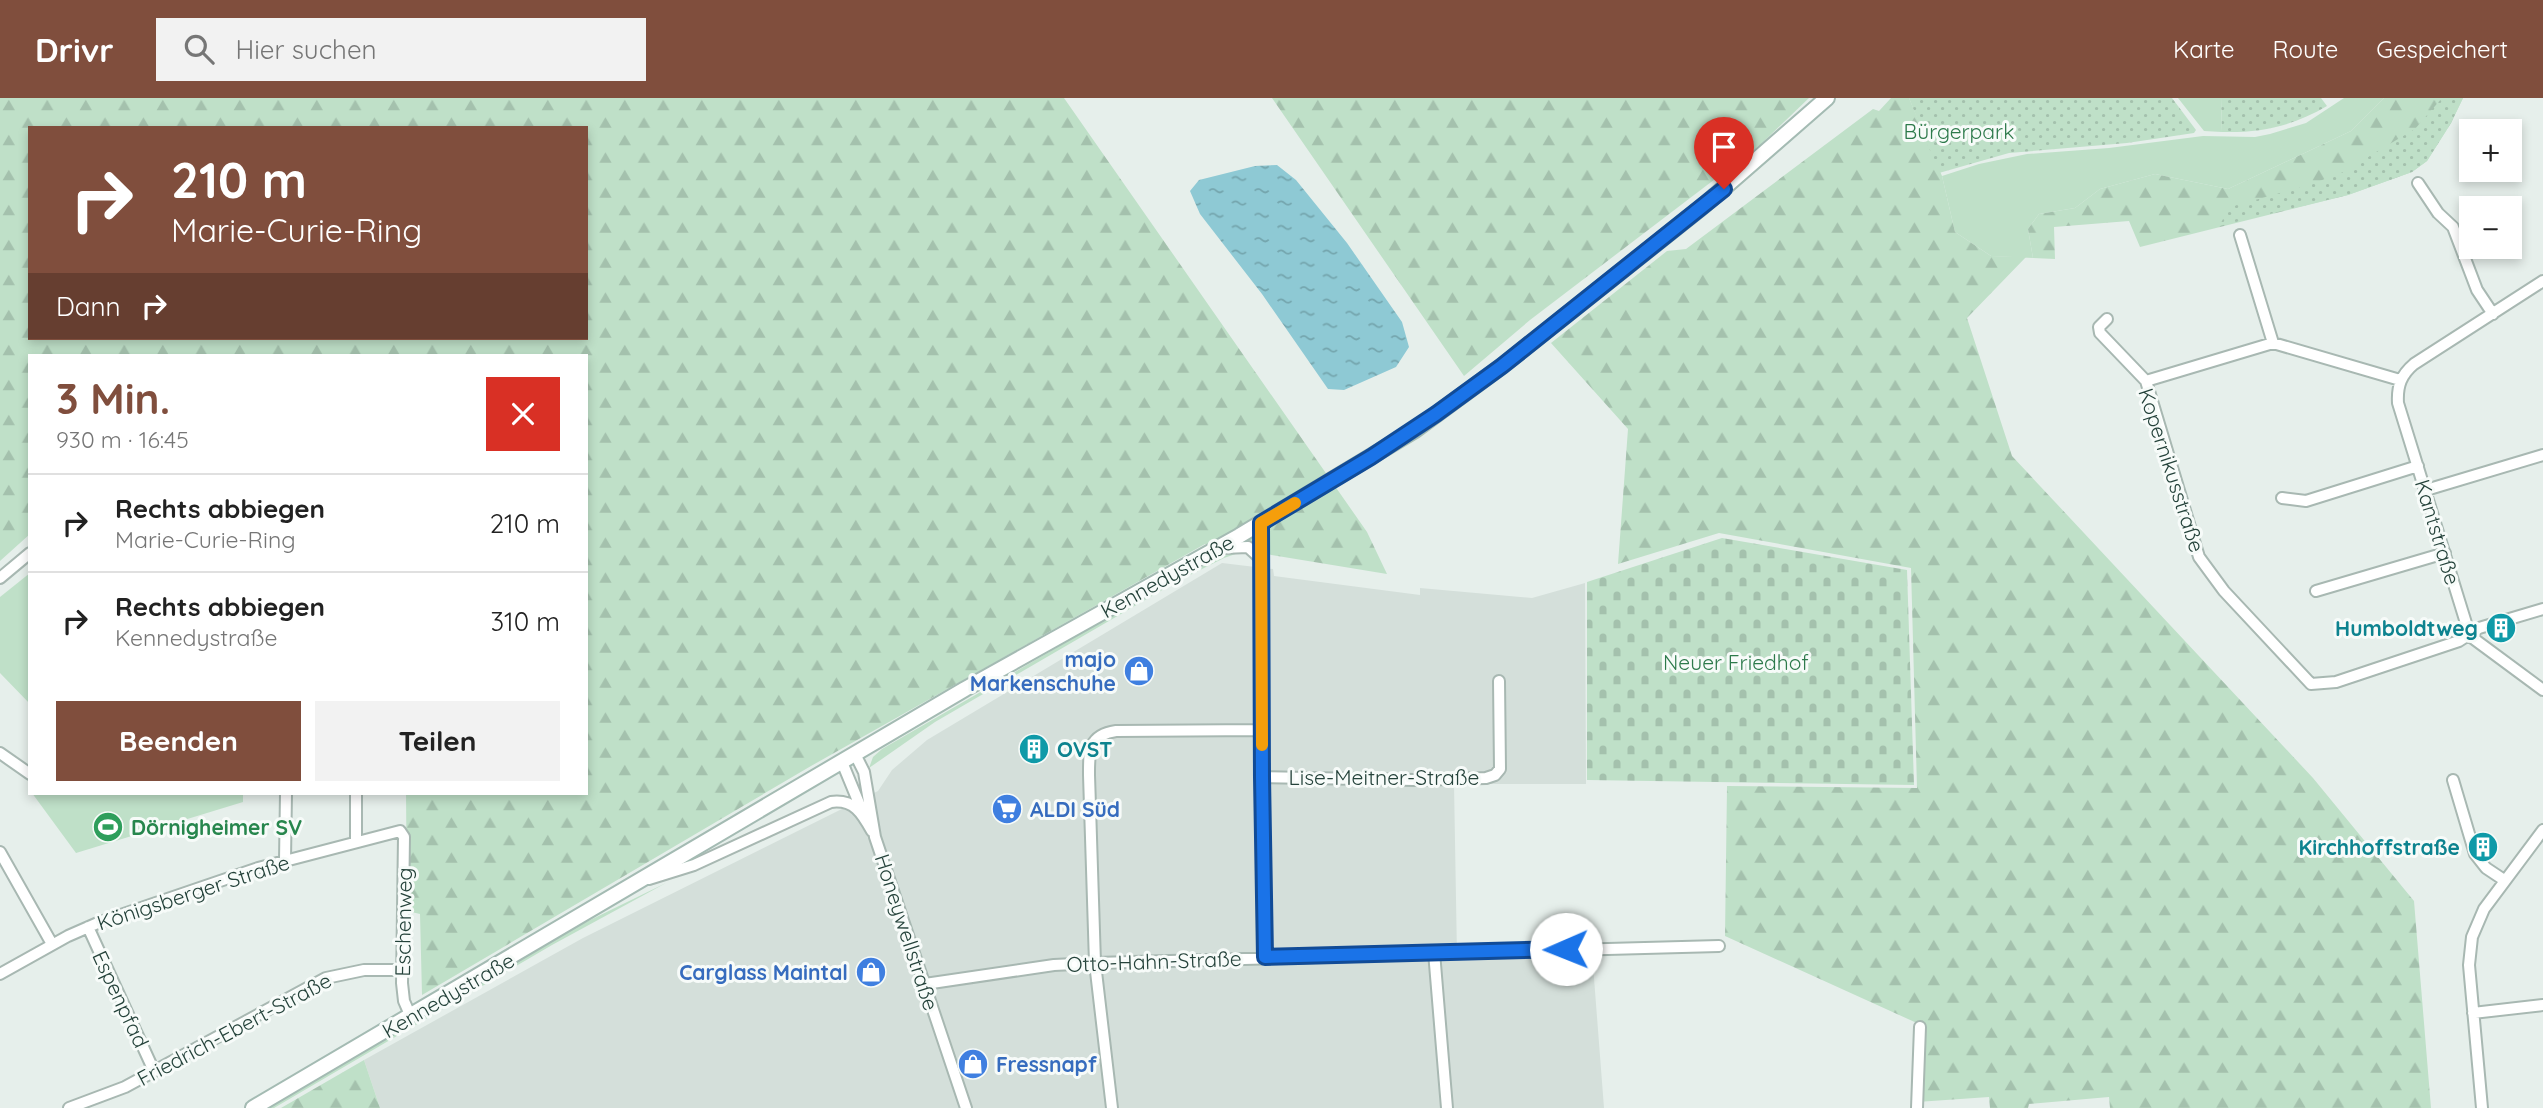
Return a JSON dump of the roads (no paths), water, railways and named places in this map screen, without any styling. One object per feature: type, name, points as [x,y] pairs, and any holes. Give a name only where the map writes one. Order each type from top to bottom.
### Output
[{"type":"main road","name":"Kennedystraße","points":[[253,1108],[849,758],[1261,523],[1404,437],[1494,372],[1702,207],[1827,98]]},
{"type":"street","points":[[2418,183],[2438,213],[2453,227],[2477,290],[2493,314]]},
{"type":"street","points":[[2240,235],[2273,343]]},
{"type":"street","points":[[2146,381],[2273,343],[2400,380],[2414,364],[2543,281]]},
{"type":"street","name":"Kopernikusstraße","points":[[2107,319],[2099,327],[2100,333],[2146,381],[2199,557],[2224,592],[2307,681],[2317,685],[2336,682],[2459,642],[2470,636]]},
{"type":"street","name":"Kantstraße","points":[[2400,380],[2398,402],[2470,636]]},
{"type":"street","points":[[2426,490],[2543,455]]},
{"type":"street","points":[[2282,498],[2306,501],[2418,466]]},
{"type":"street","points":[[1261,523],[1265,957]]},
{"type":"street","points":[[1216,548],[1248,547],[1260,558]]},
{"type":"street","points":[[2316,591],[2445,553]]},
{"type":"street","points":[[0,578],[28,555]]},
{"type":"street","points":[[2543,609],[2479,628],[2470,636],[2543,690]]},
{"type":"street","name":"Lise-Meitner-Straße","points":[[1262,777],[1415,780],[1486,778],[1495,775],[1500,769],[1499,681]]},
{"type":"street","points":[[1112,1108],[1095,962],[1089,755],[1094,741],[1103,733],[1116,731],[1262,730]]},
{"type":"street","points":[[0,753],[28,773]]},
{"type":"street","points":[[849,758],[865,819]]},
{"type":"street","name":"Honeywellstraße","points":[[849,758],[864,772],[875,837],[966,1108]]},
{"type":"street","points":[[2453,780],[2475,854],[2480,862],[2504,880]]},
{"type":"street","points":[[285,860],[286,795]]},
{"type":"street","points":[[356,795],[356,842]]},
{"type":"street","name":"Kennedystraße","points":[[643,881],[694,865],[831,802],[851,803],[865,819],[875,837]]},
{"type":"street","points":[[2482,1108],[2468,954],[2479,916],[2543,830]]},
{"type":"street","name":"Eschenweg","points":[[395,832],[400,831],[404,837],[404,1000],[411,1017]]},
{"type":"street","name":"Königsberger Straße","points":[[0,974],[88,927],[285,860],[395,832]]},
{"type":"street","points":[[0,852],[3,865],[52,944]]},
{"type":"street","name":"Espenpfad","points":[[88,927],[154,1071]]},
{"type":"street","name":"Otto-Hahn-Straße","points":[[925,984],[1054,965],[1095,962],[1720,946]]},
{"type":"street","points":[[1433,952],[1447,1108]]},
{"type":"street","name":"Friedrich-Ebert-Straße","points":[[69,1108],[112,1092],[154,1071],[326,978],[364,970],[403,970]]},
{"type":"street","points":[[2473,1013],[2543,1005]]},
{"type":"street","points":[[1917,1108],[1920,1027]]},
{"type":"water","points":[[1277,165],[1296,180],[1347,243],[1402,322],[1409,347],[1396,367],[1344,390],[1328,389],[1262,294],[1200,214],[1190,191],[1199,180],[1255,166]]},
{"type":"place","name":"Humboldtweg","points":[[2501,628]]},
{"type":"place","name":"majo Markenschuhe","points":[[1139,671]]},
{"type":"place","name":"OVST","points":[[1034,749]]},
{"type":"place","name":"ALDI Süd","points":[[1007,809]]},
{"type":"place","name":"Dörnigheimer SV","points":[[108,827]]},
{"type":"place","name":"Kirchhoffstraße","points":[[2483,847]]},
{"type":"place","name":"Carglass Maintal","points":[[871,972]]},
{"type":"place","name":"Fressnapf","points":[[973,1064]]},
{"type":"park label","name":"Bürgerpark","points":[[1959,131]]},
{"type":"park label","name":"Neuer Friedhof","points":[[1736,662]]}]
